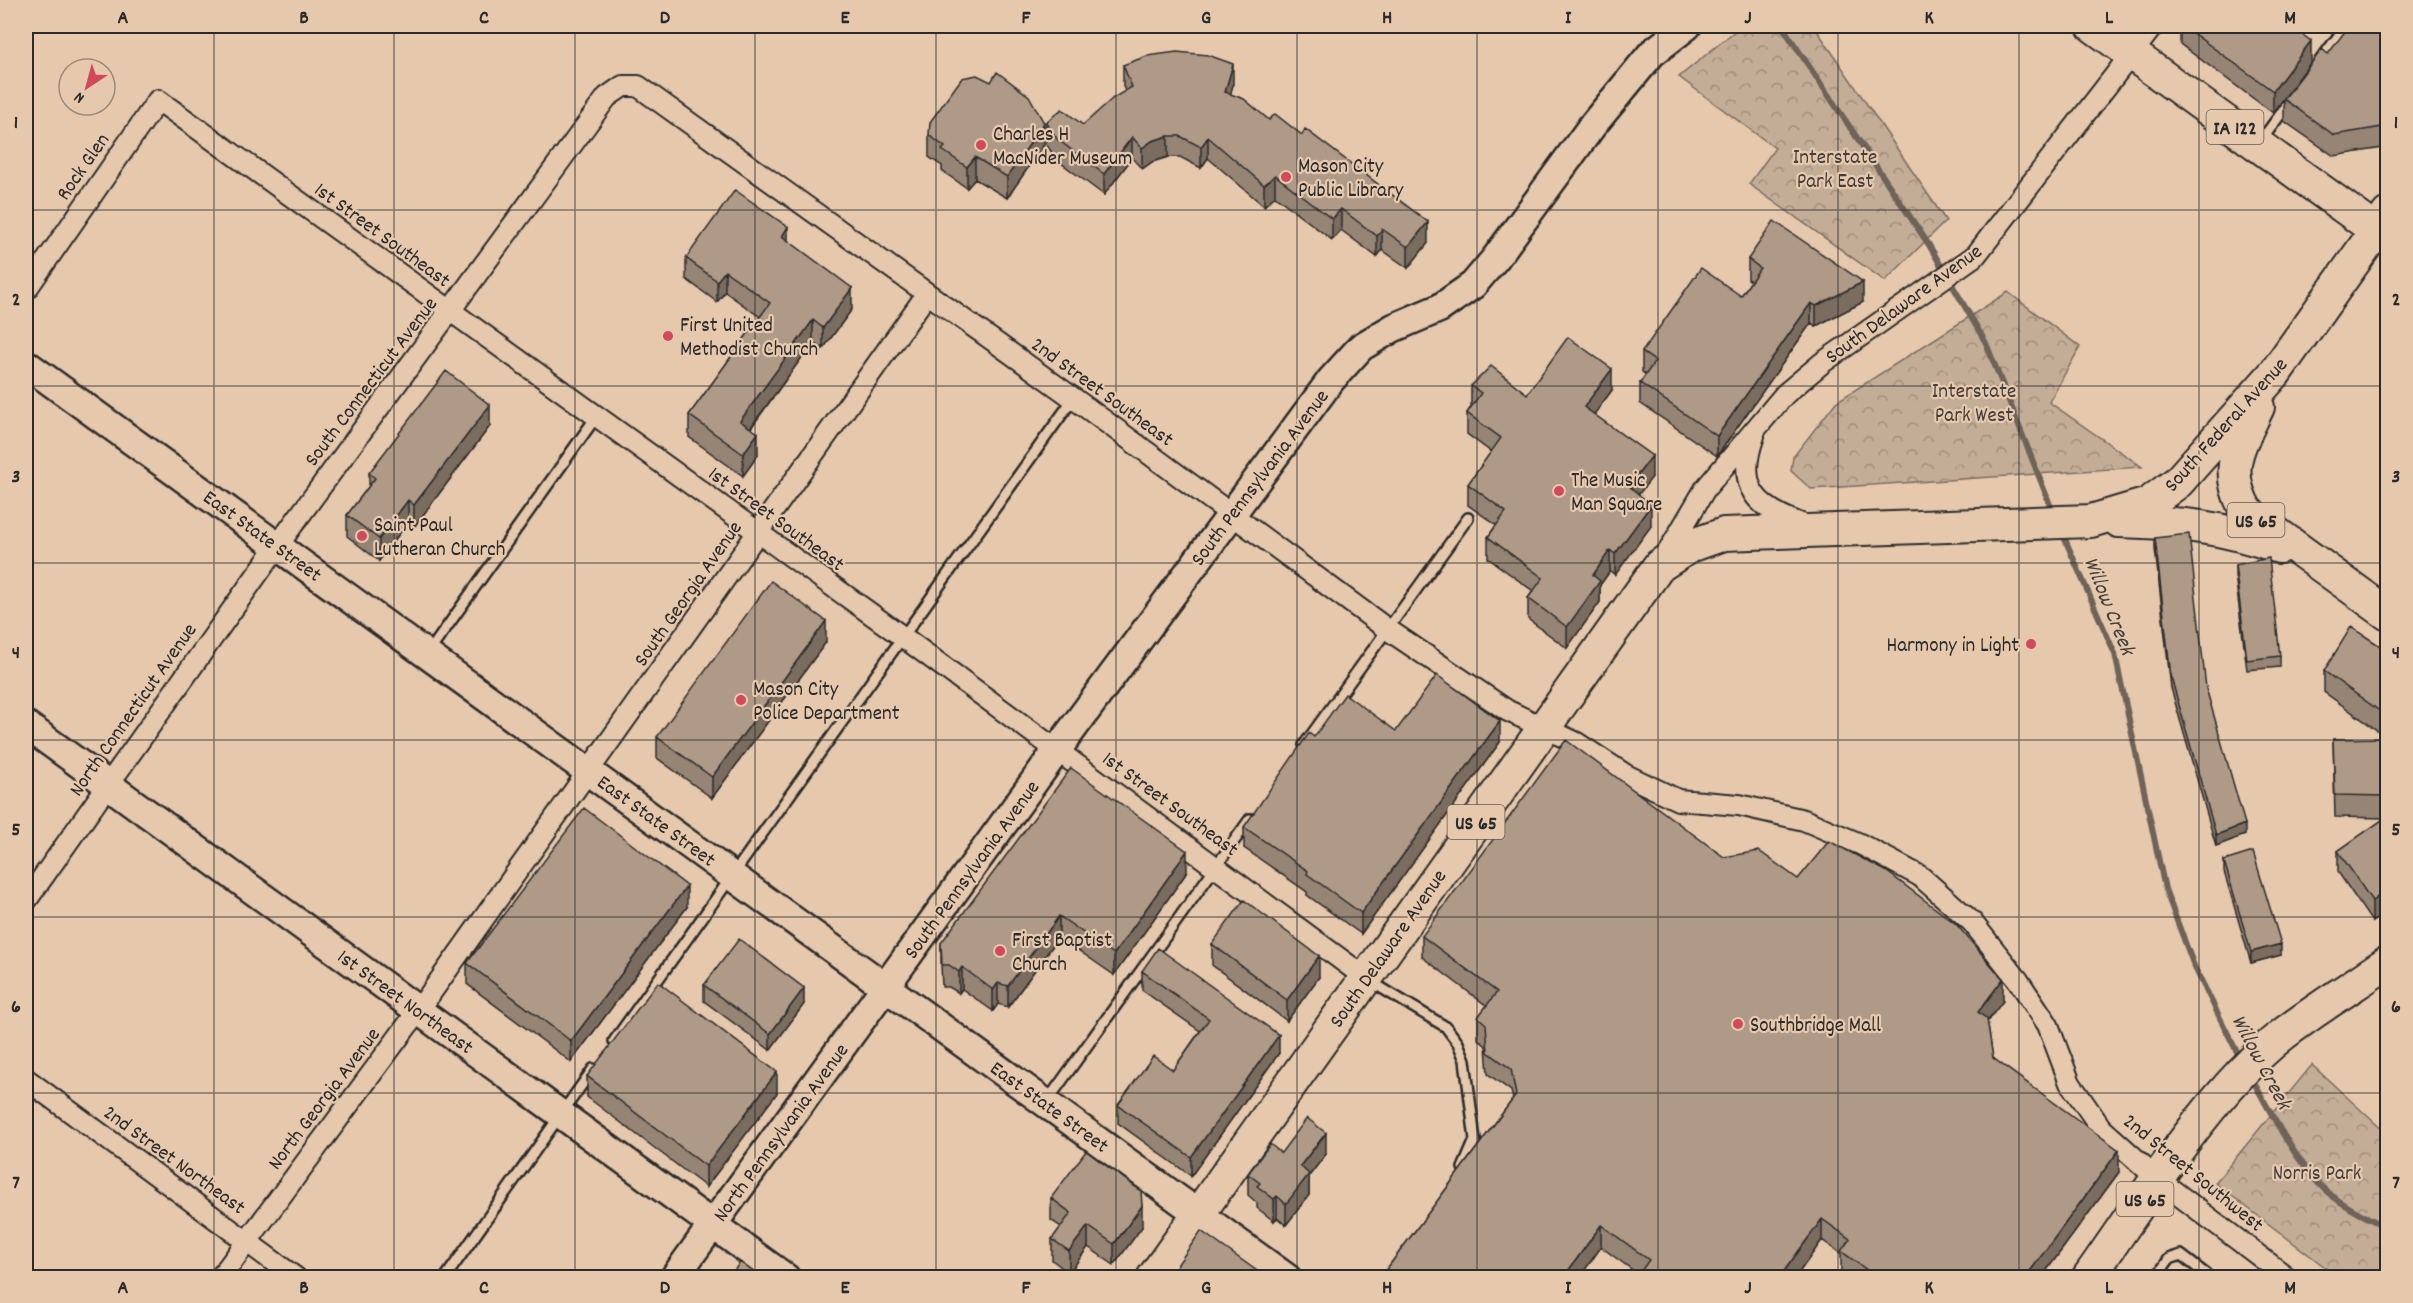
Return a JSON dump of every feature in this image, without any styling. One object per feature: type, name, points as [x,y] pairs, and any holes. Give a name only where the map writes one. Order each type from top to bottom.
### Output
[{"type":"main road","name":"South Pennsylvania Avenue","points":[[886,987],[1057,750],[1331,380],[1361,346],[1393,328],[1440,308],[1473,285],[1495,259],[1592,126],[1652,53],[1687,26]]},
{"type":"main road","name":"IA 122","points":[[2093,26],[2258,143],[2384,228]]},
{"type":"main road","name":"South Federal Avenue","points":[[1816,529],[2091,521],[2148,504],[2178,482],[2275,373],[2384,228]]},
{"type":"main road","name":"East State Street","points":[[26,364],[1287,1278]]},
{"type":"main road","name":"US 65","points":[[2275,373],[2234,458],[2238,497],[2247,512],[2259,523],[2388,614]]},
{"type":"main road","points":[[2091,521],[2204,525],[2246,535],[2309,558]]},
{"type":"main road","name":"South Delaware Avenue","points":[[1199,1214],[1659,566],[1690,546],[1724,534],[1816,529]]},
{"type":"main road","name":"1st Street Northeast","points":[[26,725],[786,1278]]},
{"type":"main road","name":"US 65","points":[[2088,1278],[2201,1120],[2281,1036],[2388,962]]},
{"type":"main road","name":"North Pennsylvania Avenue","points":[[674,1278],[886,987]]},
{"type":"main road","name":"US 65","points":[[1153,1278],[1199,1214]]},
{"type":"street","name":"South Delaware Avenue","points":[[1659,566],[1705,489],[1785,394],[1822,363],[1976,255],[2153,26]]},
{"type":"street","name":"South Connecticut Avenue","points":[[278,545],[607,97],[623,86],[638,86]]},
{"type":"street","name":"2nd Street Southeast","points":[[638,86],[1388,629],[1508,711],[1544,727]]},
{"type":"street","name":"1st Street Southeast","points":[[158,100],[903,637],[1366,978]]},
{"type":"street","name":"Rock Glen","points":[[26,290],[158,100]]},
{"type":"street","name":"South Georgia Avenue","points":[[590,772],[927,294]]},
{"type":"street","name":"South Delaware Avenue","points":[[1756,431],[1747,456],[1746,475],[1752,493],[1762,505],[1780,516],[1816,529]]},
{"type":"street","name":"North Connecticut Avenue","points":[[26,901],[278,545]]},
{"type":"street","name":"2nd Street Southwest","points":[[1544,727],[1577,742],[1626,776],[1678,800],[1739,805],[1804,819],[1860,844],[1920,876],[1972,922],[2019,980],[2048,1025],[2070,1083],[2101,1128],[2158,1180],[2288,1278]]},
{"type":"street","name":"North Georgia Avenue","points":[[220,1278],[418,1011],[590,772]]},
{"type":"street","name":"2nd Street Northeast","points":[[26,1080],[296,1278]]},
{"type":"lane","points":[[2312,71],[2346,26]]},
{"type":"lane","points":[[2258,143],[2299,89]]},
{"type":"lane","points":[[609,1047],[1073,399]]},
{"type":"lane","points":[[428,654],[596,417]]},
{"type":"lane","points":[[1298,753],[1468,518]]},
{"type":"lane","points":[[1046,1103],[1257,810]]},
{"type":"lane","points":[[1366,978],[1446,1027],[1458,1043],[1465,1060],[1475,1140],[1460,1173]]},
{"type":"lane","points":[[444,1278],[602,1057]]},
{"type":"lane","points":[[2156,1278],[2169,1259],[2181,1255],[2211,1278]]},
{"type":"green space","name":"Interstate Park East","points":[[1741,26],[1814,26],[1946,221],[1885,281],[1749,184],[1775,148],[1679,77]]},
{"type":"green space","name":"Interstate Park West","points":[[2008,292],[2080,347],[2049,402],[2142,467],[1811,489],[1791,471],[1793,457],[1836,402]]},
{"type":"green space","name":"Norris Park","points":[[2312,1065],[2387,1134],[2387,1277],[2338,1277],[2215,1183]]},
{"type":"building","points":[[2183,26],[2290,26],[2311,41],[2273,91]]},
{"type":"building","points":[[2349,26],[2388,26],[2388,126],[2334,135],[2284,99],[2322,49],[2328,54]]},
{"type":"building","name":"Mason City Public Library","points":[[1177,52],[1208,55],[1233,64],[1225,92],[1244,99],[1269,120],[1275,114],[1302,135],[1305,129],[1428,222],[1408,247],[1382,229],[1377,236],[1341,209],[1332,219],[1275,175],[1264,185],[1208,137],[1201,147],[1180,136],[1168,136],[1152,141],[1142,148],[1132,137],[1104,174],[1057,139],[1046,122],[1062,109],[1083,125],[1113,98],[1132,87],[1123,65],[1147,56]]},
{"type":"building","name":"Charles H MacNider Museum","points":[[997,72],[1029,96],[1044,123],[1007,177],[975,157],[967,167],[942,150],[945,147],[929,135],[930,122],[962,78],[977,75],[991,82]]},
{"type":"building","points":[[735,190],[788,227],[782,236],[852,288],[823,328],[813,320],[740,421],[758,433],[743,454],[689,415],[770,303],[725,271],[717,281],[686,258]]},
{"type":"building","points":[[1774,221],[1863,282],[1816,306],[1811,303],[1717,436],[1640,383],[1655,361],[1642,352],[1701,268],[1741,296],[1760,268],[1748,259]]},
{"type":"building","name":"The Music Man Square","points":[[1568,337],[1612,369],[1584,407],[1652,456],[1629,486],[1651,505],[1615,554],[1610,550],[1593,575],[1600,581],[1567,627],[1528,598],[1543,578],[1488,537],[1506,512],[1468,484],[1501,438],[1467,413],[1481,393],[1471,386],[1491,366],[1527,394]]},
{"type":"building","points":[[446,371],[490,405],[414,505],[408,500],[379,539],[347,515],[375,478],[369,473]]},
{"type":"building","points":[[2189,534],[2206,688],[2245,824],[2216,835],[2171,677],[2155,538]]},
{"type":"building","points":[[2269,558],[2280,656],[2247,660],[2235,565]]},
{"type":"building","name":"Mason City Police Department","points":[[771,581],[826,621],[712,777],[657,737]]},
{"type":"building","points":[[2351,627],[2388,651],[2388,717],[2324,671]]},
{"type":"building","points":[[1437,675],[1500,721],[1361,913],[1307,874],[1308,871],[1244,827],[1309,733],[1314,737],[1345,694],[1396,731]]},
{"type":"building","points":[[2388,738],[2388,796],[2335,795],[2333,739]]},
{"type":"building","name":"Southbridge Mall","points":[[1566,740],[1724,857],[1759,851],[1798,879],[1829,841],[1886,871],[1956,924],[2003,979],[1978,1012],[1987,1019],[1993,1058],[2119,1150],[2025,1278],[1878,1278],[1841,1251],[1850,1239],[1822,1219],[1779,1278],[1636,1278],[1649,1260],[1601,1225],[1563,1278],[1380,1278],[1516,1095],[1511,1069],[1488,1052],[1486,1024],[1478,1017],[1497,992],[1422,936]]},
{"type":"building","points":[[1071,768],[1187,851],[1114,954],[1059,916],[1008,986],[998,983],[993,990],[962,967],[959,972],[949,965],[942,965],[941,943]]},
{"type":"building","points":[[584,808],[687,886],[571,1041],[467,963]]},
{"type":"building","points":[[2388,816],[2388,889],[2372,901],[2338,851]]},
{"type":"building","points":[[2253,852],[2281,944],[2251,952],[2224,861]]},
{"type":"building","points":[[1244,900],[1319,956],[1287,1000],[1212,944]]},
{"type":"building","points":[[739,939],[804,988],[770,1034],[704,985]]},
{"type":"building","points":[[1158,948],[1279,1035],[1191,1157],[1118,1105],[1153,1056],[1173,1070],[1209,1019],[1142,971]]},
{"type":"building","points":[[658,982],[777,1072],[706,1166],[587,1076]]},
{"type":"building","points":[[1307,1118],[1326,1133],[1300,1166],[1309,1174],[1286,1204],[1277,1196],[1274,1199],[1257,1186],[1260,1183],[1248,1174],[1270,1144],[1281,1153]]},
{"type":"building","points":[[1086,1151],[1141,1191],[1142,1206],[1114,1244],[1088,1226],[1069,1251],[1052,1239],[1071,1213],[1051,1198]]},
{"type":"building","points":[[1201,1231],[1267,1278],[1168,1278]]},
{"type":"building","points":[[740,1262],[761,1278],[729,1278]]},
{"type":"waterway","name":"Willow Creek","points":[[1782,26],[1929,245],[1986,343],[2053,512]]},
{"type":"waterway","name":"Willow Creek","points":[[2061,530],[2115,654],[2165,889],[2194,966],[2241,1060]]},
{"type":"waterway","name":"Willow Creek","points":[[2251,1077],[2290,1145],[2318,1183],[2341,1202],[2388,1228]]},
{"type":"place","name":"Charles H MacNider Museum","points":[[981,145]]},
{"type":"place","name":"Mason City Public Library","points":[[1286,177]]},
{"type":"place","name":"First United Methodist Church","points":[[668,336]]},
{"type":"place","name":"The Music Man Square","points":[[1559,491]]},
{"type":"place","name":"Saint Paul Lutheran Church","points":[[362,536]]},
{"type":"place","name":"Harmony in Light","points":[[2031,644]]},
{"type":"place","name":"Mason City Police Department","points":[[741,700]]},
{"type":"place","name":"First Baptist Church","points":[[1000,951]]},
{"type":"place","name":"Southbridge Mall","points":[[1738,1024]]}]
